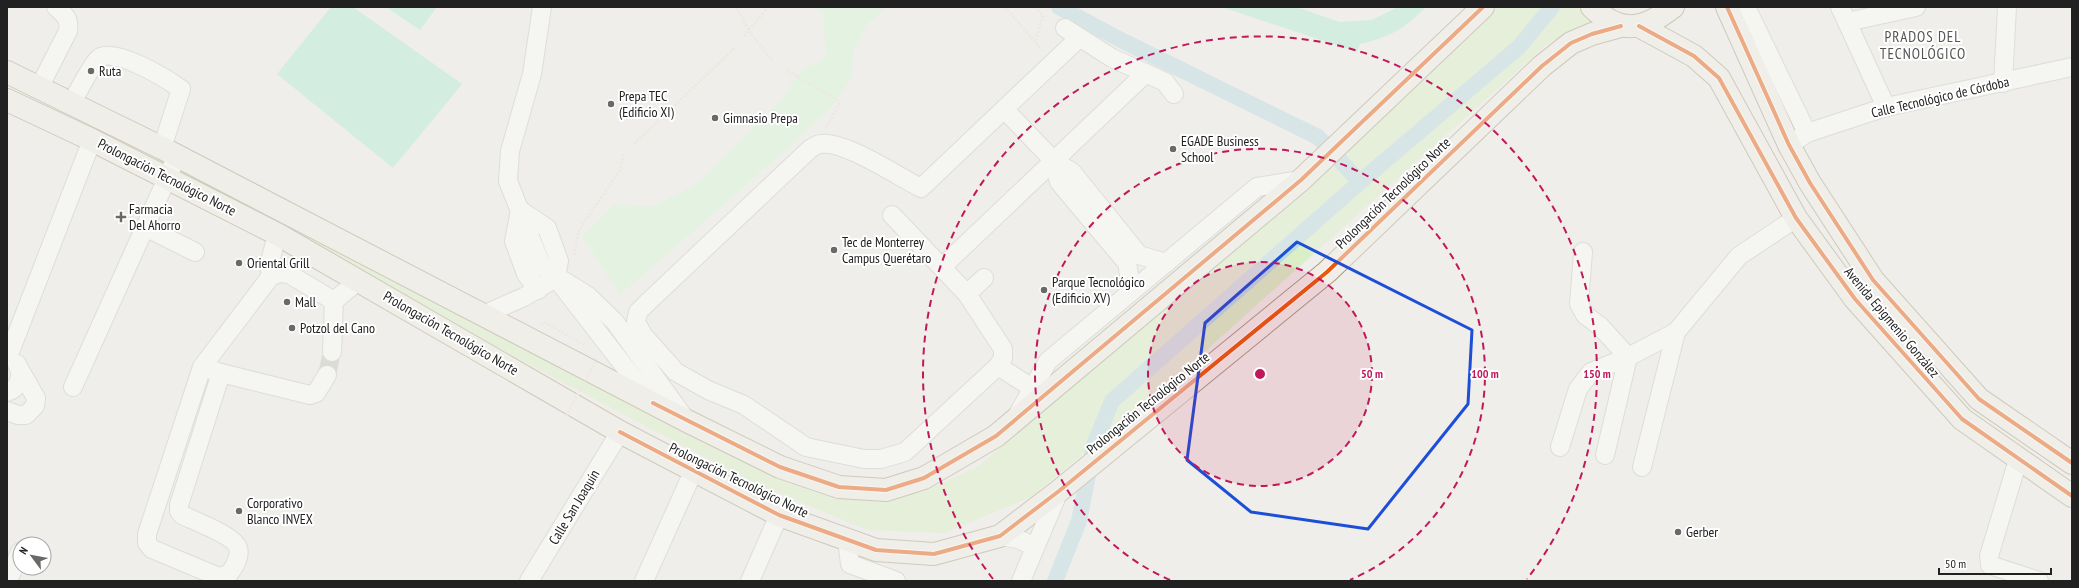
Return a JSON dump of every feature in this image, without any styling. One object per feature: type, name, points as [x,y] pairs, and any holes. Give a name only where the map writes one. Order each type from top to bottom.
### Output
[{"type":"main road","name":"Prolongación Tecnológico Norte","points":[[7,72],[170,152],[687,421],[780,467],[839,487],[886,490],[924,478],[982,445],[1015,418],[1039,391],[1301,180],[1483,7]]},
{"type":"main road","name":"Avenida Epigmenio González","points":[[1592,7],[1600,15],[1630,26],[1694,56],[1719,78],[1796,218],[1855,299],[1962,419],[2018,460],[2072,496]]},
{"type":"main road","name":"Prolongación Tecnológico Norte","points":[[7,100],[159,173],[277,234],[620,432],[693,472],[779,515],[876,550],[934,554],[1000,536],[1066,484],[1327,272],[1542,66],[1571,43],[1592,34],[1658,19],[1673,7]]},
{"type":"main road","name":"Avenida Epigmenio González","points":[[1727,7],[1789,145],[1810,183],[1874,280],[1980,398],[2072,463]]},
{"type":"main road","points":[[159,173],[170,152]]},
{"type":"street","points":[[39,88],[68,31],[70,24],[67,17],[56,7]]},
{"type":"street","points":[[542,7],[532,74],[510,151],[508,181],[542,267],[556,278],[653,403]]},
{"type":"street","points":[[1746,7],[1807,133]]},
{"type":"street","points":[[1886,107],[1843,14],[1916,7]]},
{"type":"street","points":[[2003,83],[2007,7]]},
{"type":"street","points":[[892,215],[967,294],[1003,350],[1003,358],[998,366],[905,452],[881,459],[864,459],[806,447],[744,405],[708,390],[676,372],[652,345],[636,322],[638,312],[810,149],[820,144],[828,144],[853,151],[921,188],[1054,62],[1072,33],[1112,58],[1164,82],[1174,94]]},
{"type":"street","points":[[71,104],[99,58],[108,54],[126,60],[169,81],[181,89],[170,152]]},
{"type":"street","name":"Calle Tecnológico de Córdoba","points":[[1789,145],[1807,133],[1886,107],[2072,67]]},
{"type":"street","points":[[942,267],[1146,73]]},
{"type":"street","points":[[1004,109],[1054,161],[1072,172],[1139,255],[1166,263]]},
{"type":"street","points":[[7,411],[26,416],[35,406],[36,398],[16,362],[8,357],[92,140]]},
{"type":"street","points":[[1054,161],[1059,182],[1127,263],[1132,291]]},
{"type":"street","points":[[73,387],[145,227],[159,173]]},
{"type":"street","points":[[998,366],[1039,391],[1048,361],[1257,187],[1301,180]]},
{"type":"street","points":[[520,210],[514,241],[526,274],[538,290]]},
{"type":"street","points":[[1560,447],[1578,389],[1591,372],[1628,357],[1676,332],[1739,256],[1796,218]]},
{"type":"street","points":[[145,227],[195,252]]},
{"type":"street","points":[[270,276],[270,266],[277,234]]},
{"type":"street","points":[[1583,252],[1578,304],[1585,315],[1600,326],[1628,357]]},
{"type":"street","points":[[221,373],[179,506],[179,511],[182,515],[233,540],[238,549],[236,563],[229,574],[219,576],[152,549],[147,543],[147,534],[202,367],[270,276],[280,273],[289,274],[334,301]]},
{"type":"street","points":[[483,315],[538,290],[556,278]]},
{"type":"street","points":[[556,278],[570,284],[588,296],[615,322],[687,421]]},
{"type":"street","points":[[967,294],[984,278]]},
{"type":"street","points":[[332,352],[334,301],[359,280]]},
{"type":"street","points":[[1642,467],[1676,332]]},
{"type":"street","points":[[1605,455],[1628,357]]},
{"type":"street","points":[[202,367],[310,395],[316,393],[327,375]]},
{"type":"street","points":[[7,392],[12,390],[19,381],[20,370]]},
{"type":"street","points":[[188,409],[208,416]]},
{"type":"street","name":"Calle San Joaquín","points":[[529,581],[620,432]]},
{"type":"street","points":[[2018,460],[1989,556],[1990,565],[2039,581]]},
{"type":"street","points":[[644,581],[693,472]]},
{"type":"street","points":[[1021,581],[1035,547],[1066,484]]},
{"type":"street","points":[[750,581],[779,515]]},
{"type":"street","points":[[1000,536],[1018,539],[1035,547]]},
{"type":"street","points":[[847,540],[850,564],[896,581]]},
{"type":"street","points":[[8,581],[12,571]]},
{"type":"path","points":[[736,7],[748,31],[774,63]]},
{"type":"path","points":[[744,36],[768,7]]},
{"type":"path","points":[[1004,7],[1054,62]]},
{"type":"path","points":[[1035,7],[1043,15],[1035,42]]},
{"type":"path","points":[[634,144],[736,47]]},
{"type":"path","points":[[788,71],[838,100],[839,104],[829,121],[820,144]]},
{"type":"path","points":[[574,259],[579,230],[620,170],[624,154]]},
{"type":"path","points":[[566,416],[597,359]]},
{"type":"highlighted area","points":[[1297,242],[1472,330],[1468,404],[1368,529],[1251,512],[1187,460],[1205,323]]},
{"type":"green space","points":[[331,7],[353,7],[462,84],[393,168],[277,74]]},
{"type":"green space","points":[[386,7],[437,7],[420,30]]},
{"type":"green space","points":[[813,7],[887,7],[866,25],[853,52],[851,79],[833,105],[787,149],[620,295],[582,236],[615,204],[652,207],[697,184],[782,99],[800,71],[826,58],[823,13]]},
{"type":"green space","points":[[1222,7],[1296,7],[1340,22],[1372,20],[1398,7],[1426,7],[1411,21],[1396,31],[1360,44],[1357,52]]},
{"type":"green space","points":[[1499,7],[1586,7],[1598,19],[1547,44],[1189,366],[1031,497],[944,533],[867,530],[750,481],[182,181],[187,168],[850,497],[921,493],[979,466]]},
{"type":"waterway","points":[[1059,7],[1121,40],[1318,137],[1360,182]]},
{"type":"waterway","points":[[1055,581],[1079,521],[1094,445],[1112,401],[1360,182],[1519,47],[1552,7]]},
{"type":"tunnel","points":[[327,375],[332,352]]},
{"type":"cycle path","points":[[653,403],[780,467],[839,487],[886,490],[924,478],[996,436],[1301,180],[1483,7]]},
{"type":"cycle path","points":[[1727,7],[1789,145],[1810,183],[1873,280],[1979,399],[2072,463]]},
{"type":"cycle path","points":[[620,432],[779,515],[876,550],[934,554],[1000,536],[1059,491],[1327,272],[1542,66],[1571,43],[1592,34],[1621,26]]},
{"type":"cycle path","points":[[1639,26],[1694,56],[1719,78],[1796,218],[1855,299],[1962,419],[2072,496]]},
{"type":"place","name":"Ruta","points":[[91,71]]},
{"type":"place","name":"Prepa TEC (Edificio XI)","points":[[611,104]]},
{"type":"place","name":"Gimnasio Prepa","points":[[715,118]]},
{"type":"place","name":"EGADE Business School","points":[[1173,149]]},
{"type":"place","name":"Farmacia Del Ahorro","points":[[121,217]]},
{"type":"place","name":"Tec de Monterrey Campus Querétaro","points":[[834,250]]},
{"type":"place","name":"Oriental Grill","points":[[239,263]]},
{"type":"place","name":"Parque Tecnológico (Edificio XV)","points":[[1044,290]]},
{"type":"place","name":"Mall","points":[[287,302]]},
{"type":"place","name":"Potzol del Cano","points":[[292,328]]},
{"type":"place","name":"Corporativo Blanco INVEX","points":[[239,511]]},
{"type":"place","name":"Gerber","points":[[1678,532]]},
{"type":"district","name":"PRADOS DEL TECNOLÓGICO","points":[[1923,44]]}]
